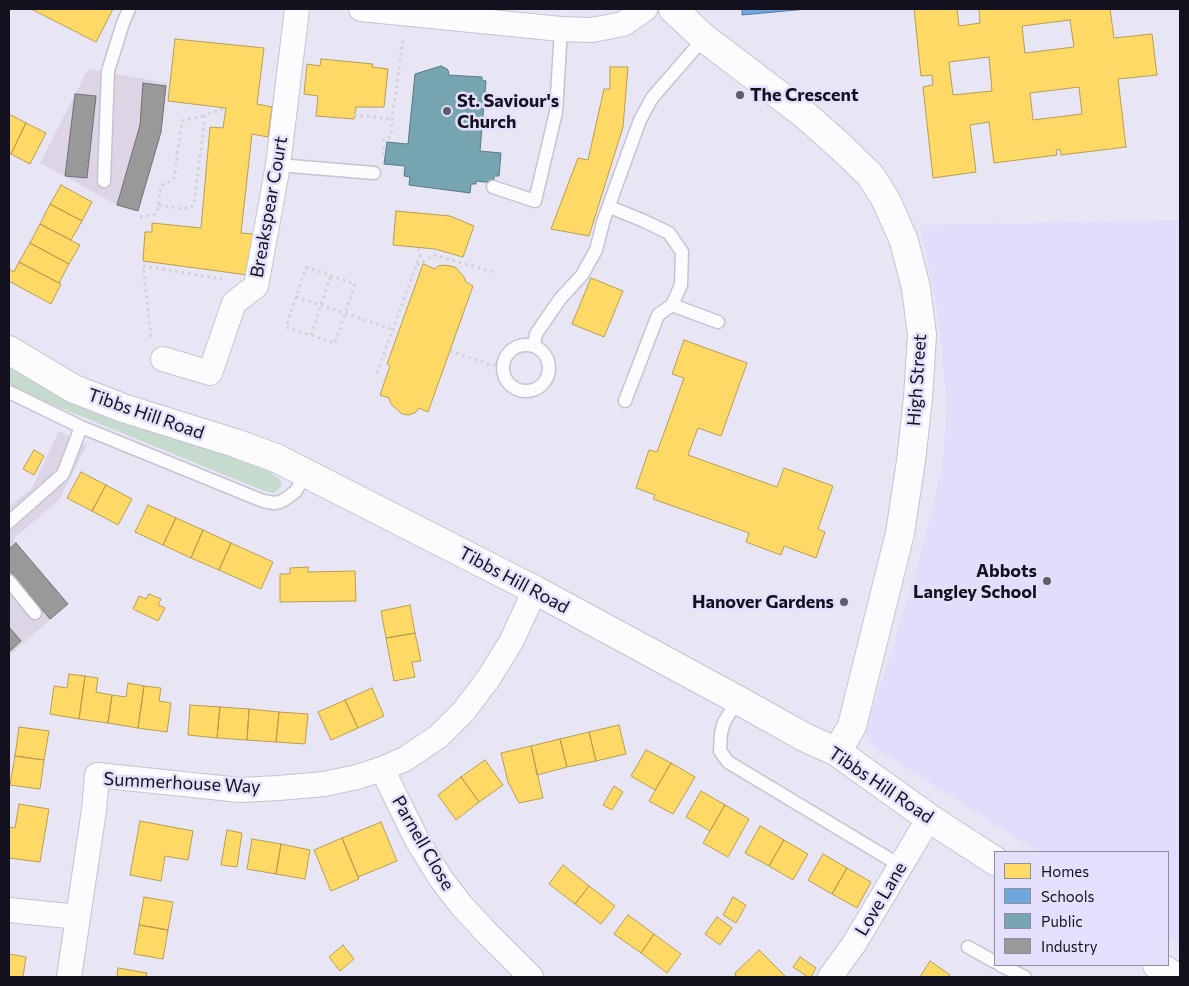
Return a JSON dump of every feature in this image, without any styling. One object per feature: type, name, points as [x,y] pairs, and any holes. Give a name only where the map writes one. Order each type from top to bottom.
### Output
[{"type":"street","name":"Breakspear Court","points":[[167,360],[210,373],[234,303],[256,286],[278,165],[297,9]]},
{"type":"street","points":[[361,9],[506,16],[561,29],[592,30],[613,27],[633,19],[645,9]]},
{"type":"street","name":"High Street","points":[[673,9],[704,38],[804,114],[870,175],[886,200],[904,241],[916,288],[922,335],[915,425],[900,533],[852,726],[837,752]]},
{"type":"street","name":"Tibbs Hill Road","points":[[9,350],[74,389],[124,408],[268,455],[306,472],[535,590],[804,737],[837,752],[929,818],[994,860]]},
{"type":"street","name":"Summerhouse Way","points":[[78,917],[94,810],[97,775],[240,790],[324,784],[382,769],[405,759],[439,736],[463,712],[488,679],[511,642],[535,590]]},
{"type":"street","name":"Parnell Close","points":[[382,769],[417,840],[441,879],[460,905],[531,977]]},
{"type":"street","name":"Love Lane","points":[[830,977],[854,944],[929,818]]},
{"type":"street","points":[[9,910],[78,917],[69,977]]},
{"type":"street","points":[[1159,966],[1176,977]]},
{"type":"lane","points":[[104,180],[108,71],[129,9]]},
{"type":"lane","points":[[492,188],[535,201],[556,112],[561,29]]},
{"type":"lane","points":[[534,345],[536,334],[560,298],[582,275],[596,250],[604,219],[610,208],[640,120],[652,98],[704,38]]},
{"type":"lane","points":[[278,165],[374,173]]},
{"type":"lane","points":[[610,208],[644,220],[669,233],[682,252],[681,284],[672,305],[658,315],[625,401]]},
{"type":"lane","points":[[672,305],[718,322]]},
{"type":"lane","points":[[522,344],[534,345],[546,354],[550,367],[545,382],[530,392],[515,389],[506,382],[502,371],[503,360],[511,349],[522,344]]},
{"type":"lane","points":[[9,392],[81,427],[269,502],[280,502],[296,491],[306,472]]},
{"type":"lane","points":[[9,522],[63,474],[81,427]]},
{"type":"lane","points":[[9,581],[35,613]]},
{"type":"lane","points":[[738,700],[724,722],[721,733],[720,751],[728,762],[901,866]]},
{"type":"lane","points":[[968,947],[994,961]]},
{"type":"lane","points":[[1002,966],[1025,977]]},
{"type":"path","points":[[374,173],[382,162],[384,140],[391,136],[392,120],[419,13]]},
{"type":"path","points":[[140,217],[155,214],[159,205],[161,186],[174,178],[182,121],[226,108]]},
{"type":"path","points":[[159,205],[183,209],[194,204],[205,115]]},
{"type":"path","points":[[354,115],[392,120]]},
{"type":"path","points":[[377,373],[420,255],[418,247]]},
{"type":"path","points":[[416,265],[435,255],[493,272]]},
{"type":"path","points":[[167,360],[162,348],[151,342],[143,266],[256,286]]},
{"type":"path","points":[[306,267],[355,284],[336,343],[286,327],[296,297],[306,267]]},
{"type":"path","points":[[311,335],[331,275]]},
{"type":"path","points":[[296,297],[392,329]]},
{"type":"path","points":[[450,351],[488,364],[502,366]]},
{"type":"shaded area","points":[[88,69],[167,83],[161,132],[138,211],[117,205],[40,163]]},
{"type":"shaded area","name":"Abbots Langley School","points":[[1180,220],[1180,945],[1169,938],[1169,851],[1036,851],[871,745],[865,731],[893,647],[932,514],[943,458],[947,404],[938,315],[920,225]]},
{"type":"shaded area","points":[[59,431],[87,445],[59,500],[13,539],[68,604],[9,656],[9,507],[32,488]]},
{"type":"green space","points":[[9,364],[53,393],[85,408],[126,424],[228,456],[270,472],[281,481],[281,487],[274,493],[264,491],[44,401],[9,384]]},
{"type":"building: Homes","points":[[31,9],[113,9],[96,42]]},
{"type":"building: Homes","points":[[914,9],[957,9],[959,26],[980,23],[979,9],[1110,9],[1114,38],[1152,34],[1157,75],[1118,79],[1126,147],[1061,155],[1060,149],[1056,150],[1057,155],[994,163],[989,122],[970,125],[976,172],[933,178],[923,87],[933,85],[932,75],[921,76]],"holes":[[[1070,20],[1074,47],[1025,53],[1022,26]],[[989,57],[992,91],[953,95],[949,62]],[[1079,87],[1082,114],[1033,120],[1030,93]]]},
{"type":"building: Homes","points":[[175,39],[264,48],[257,104],[272,107],[268,137],[252,134],[241,233],[253,234],[248,275],[143,261],[145,232],[152,232],[152,223],[201,228],[210,127],[223,128],[226,108],[168,101]]},
{"type":"building: Homes","points":[[321,59],[373,64],[372,67],[388,69],[384,107],[356,107],[354,119],[316,116],[318,96],[304,94],[307,64],[320,66]]},
{"type":"building: Homes","points":[[610,67],[628,67],[623,127],[589,236],[551,229],[578,158],[588,160],[604,89],[610,89]]},
{"type":"building: Homes","points":[[9,114],[26,123],[11,154],[9,153]]},
{"type":"building: Homes","points":[[26,123],[46,133],[30,164],[11,154]]},
{"type":"building: Homes","points":[[61,185],[92,202],[82,221],[50,204]]},
{"type":"building: Homes","points":[[50,204],[82,221],[71,240],[40,224]]},
{"type":"building: Homes","points":[[396,211],[450,216],[474,226],[463,257],[435,249],[393,245]]},
{"type":"building: Homes","points":[[40,224],[80,245],[69,264],[30,243]]},
{"type":"building: Homes","points":[[30,243],[69,264],[59,283],[19,262]]},
{"type":"building: Homes","points":[[19,262],[61,284],[51,304],[9,281],[9,269],[14,272]]},
{"type":"building: Homes","points":[[423,264],[435,269],[438,266],[445,265],[455,267],[466,282],[473,286],[428,412],[419,408],[416,412],[409,415],[402,414],[391,404],[389,398],[380,395],[390,366],[387,364]]},
{"type":"building: Homes","points":[[591,278],[623,291],[604,337],[572,324]]},
{"type":"building: Homes","points":[[684,340],[747,363],[721,436],[698,428],[688,455],[777,487],[784,468],[833,486],[818,529],[825,532],[816,558],[784,546],[781,555],[746,542],[749,533],[653,499],[655,495],[636,488],[649,450],[657,452],[684,378],[672,374]]},
{"type":"building: Homes","points":[[34,450],[44,456],[34,475],[23,469]]},
{"type":"building: Homes","points":[[81,472],[106,485],[92,511],[67,498]]},
{"type":"building: Homes","points":[[106,485],[132,499],[118,525],[92,511]]},
{"type":"building: Homes","points":[[148,505],[176,518],[163,545],[135,532]]},
{"type":"building: Homes","points":[[176,518],[203,530],[191,558],[163,545]]},
{"type":"building: Homes","points":[[203,530],[231,543],[219,570],[191,558]]},
{"type":"building: Homes","points":[[231,543],[273,562],[261,589],[219,570]]},
{"type":"building: Homes","points":[[308,567],[308,572],[355,571],[356,601],[280,602],[280,574],[290,574],[290,568]]},
{"type":"building: Homes","points":[[149,594],[161,599],[158,605],[165,608],[158,621],[133,609],[139,596],[146,599]]},
{"type":"building: Homes","points":[[410,605],[415,633],[386,638],[381,611]]},
{"type":"building: Homes","points":[[415,633],[421,661],[412,662],[415,677],[394,681],[386,638]]},
{"type":"building: Homes","points":[[69,674],[85,676],[79,719],[50,714],[54,686],[67,688]]},
{"type":"building: Homes","points":[[85,676],[98,678],[96,692],[112,695],[108,723],[79,719]]},
{"type":"building: Homes","points":[[128,683],[144,686],[138,728],[108,723],[112,695],[126,697]]},
{"type":"building: Homes","points":[[144,686],[161,688],[159,701],[171,703],[167,732],[138,728]]},
{"type":"building: Homes","points":[[372,688],[384,716],[358,728],[345,700]]},
{"type":"building: Homes","points":[[345,700],[358,728],[331,740],[318,712]]},
{"type":"building: Homes","points":[[190,705],[220,707],[217,738],[188,735]]},
{"type":"building: Homes","points":[[220,707],[249,709],[247,740],[217,738]]},
{"type":"building: Homes","points":[[249,709],[279,712],[276,742],[247,740]]},
{"type":"building: Homes","points":[[279,712],[308,714],[305,744],[276,742]]},
{"type":"building: Homes","points":[[619,725],[626,754],[596,761],[589,732]]},
{"type":"building: Homes","points":[[19,727],[49,731],[44,760],[15,756]]},
{"type":"building: Homes","points":[[589,732],[596,761],[567,767],[560,739]]},
{"type":"building: Homes","points":[[560,739],[567,767],[537,775],[531,746]]},
{"type":"building: Homes","points":[[531,746],[543,798],[519,803],[508,782],[501,753]]},
{"type":"building: Homes","points":[[646,750],[671,763],[655,790],[631,776]]},
{"type":"building: Homes","points":[[15,756],[44,760],[40,789],[10,785]]},
{"type":"building: Homes","points":[[485,760],[503,785],[479,802],[461,777]]},
{"type":"building: Homes","points":[[671,763],[695,777],[673,814],[649,801]]},
{"type":"building: Homes","points":[[461,777],[479,802],[456,820],[438,795]]},
{"type":"building: Homes","points":[[614,786],[623,792],[612,810],[603,805]]},
{"type":"building: Homes","points":[[701,791],[725,805],[710,831],[686,817]]},
{"type":"building: Homes","points":[[19,804],[49,809],[40,862],[9,858],[9,827],[15,828]]},
{"type":"building: Homes","points":[[725,805],[749,819],[728,857],[703,843]]},
{"type":"building: Homes","points":[[140,821],[193,831],[188,860],[165,856],[161,881],[130,875]]},
{"type":"building: Homes","points":[[381,822],[397,861],[358,877],[342,838]]},
{"type":"building: Homes","points":[[760,826],[784,840],[769,866],[745,853]]},
{"type":"building: Homes","points":[[227,830],[242,833],[237,867],[221,865]]},
{"type":"building: Homes","points":[[342,838],[359,879],[331,891],[314,850]]},
{"type":"building: Homes","points":[[252,839],[281,844],[276,874],[247,869]]},
{"type":"building: Homes","points":[[784,840],[808,854],[793,880],[769,866]]},
{"type":"building: Homes","points":[[281,844],[310,850],[305,879],[276,874]]},
{"type":"building: Homes","points":[[823,854],[847,868],[832,894],[808,880]]},
{"type":"building: Homes","points":[[563,865],[589,886],[575,904],[549,884]]},
{"type":"building: Homes","points":[[847,868],[871,882],[857,908],[832,894]]},
{"type":"building: Homes","points":[[589,886],[615,906],[601,924],[575,904]]},
{"type":"building: Homes","points":[[144,897],[173,902],[168,930],[139,925]]},
{"type":"building: Homes","points":[[733,897],[746,905],[736,923],[723,915]]},
{"type":"building: Homes","points":[[628,915],[654,934],[641,953],[614,934]]},
{"type":"building: Homes","points":[[717,917],[732,928],[720,945],[705,934]]},
{"type":"building: Homes","points":[[139,925],[168,930],[163,959],[134,954]]},
{"type":"building: Homes","points":[[654,934],[681,954],[667,973],[641,953]]},
{"type":"building: Homes","points":[[343,945],[354,959],[340,971],[329,957]]},
{"type":"building: Homes","points":[[759,950],[786,977],[736,977],[735,973]]},
{"type":"building: Homes","points":[[9,954],[26,957],[23,977],[9,977]]},
{"type":"building: Homes","points":[[800,957],[816,968],[811,977],[793,967]]},
{"type":"building: Homes","points":[[930,961],[950,975],[949,977],[920,977]]},
{"type":"building: Homes","points":[[118,968],[147,973],[146,977],[117,977]]},
{"type":"building: Schools","points":[[742,9],[807,9],[742,15]]},
{"type":"building: Public","name":"St. Saviour's Church","points":[[441,66],[447,69],[448,75],[482,77],[482,80],[486,81],[480,151],[501,153],[499,176],[494,176],[494,183],[476,181],[476,184],[471,184],[470,193],[409,185],[410,177],[404,176],[405,166],[384,164],[387,142],[408,144],[415,74]]},
{"type":"building: Industry","points":[[143,83],[166,86],[161,132],[138,211],[117,205],[140,125]]},
{"type":"building: Industry","points":[[75,94],[96,96],[87,178],[65,176]]},
{"type":"building: Industry","points":[[16,543],[68,604],[50,619],[9,570],[9,549]]},
{"type":"building: Industry","points":[[9,627],[21,641],[9,652]]},
{"type":"place","name":"The Crescent","points":[[740,95]]},
{"type":"place","name":"St. Saviour's Church","points":[[447,111]]},
{"type":"place","name":"Abbots Langley School","points":[[1047,581]]},
{"type":"place","name":"Hanover Gardens","points":[[844,602]]}]
